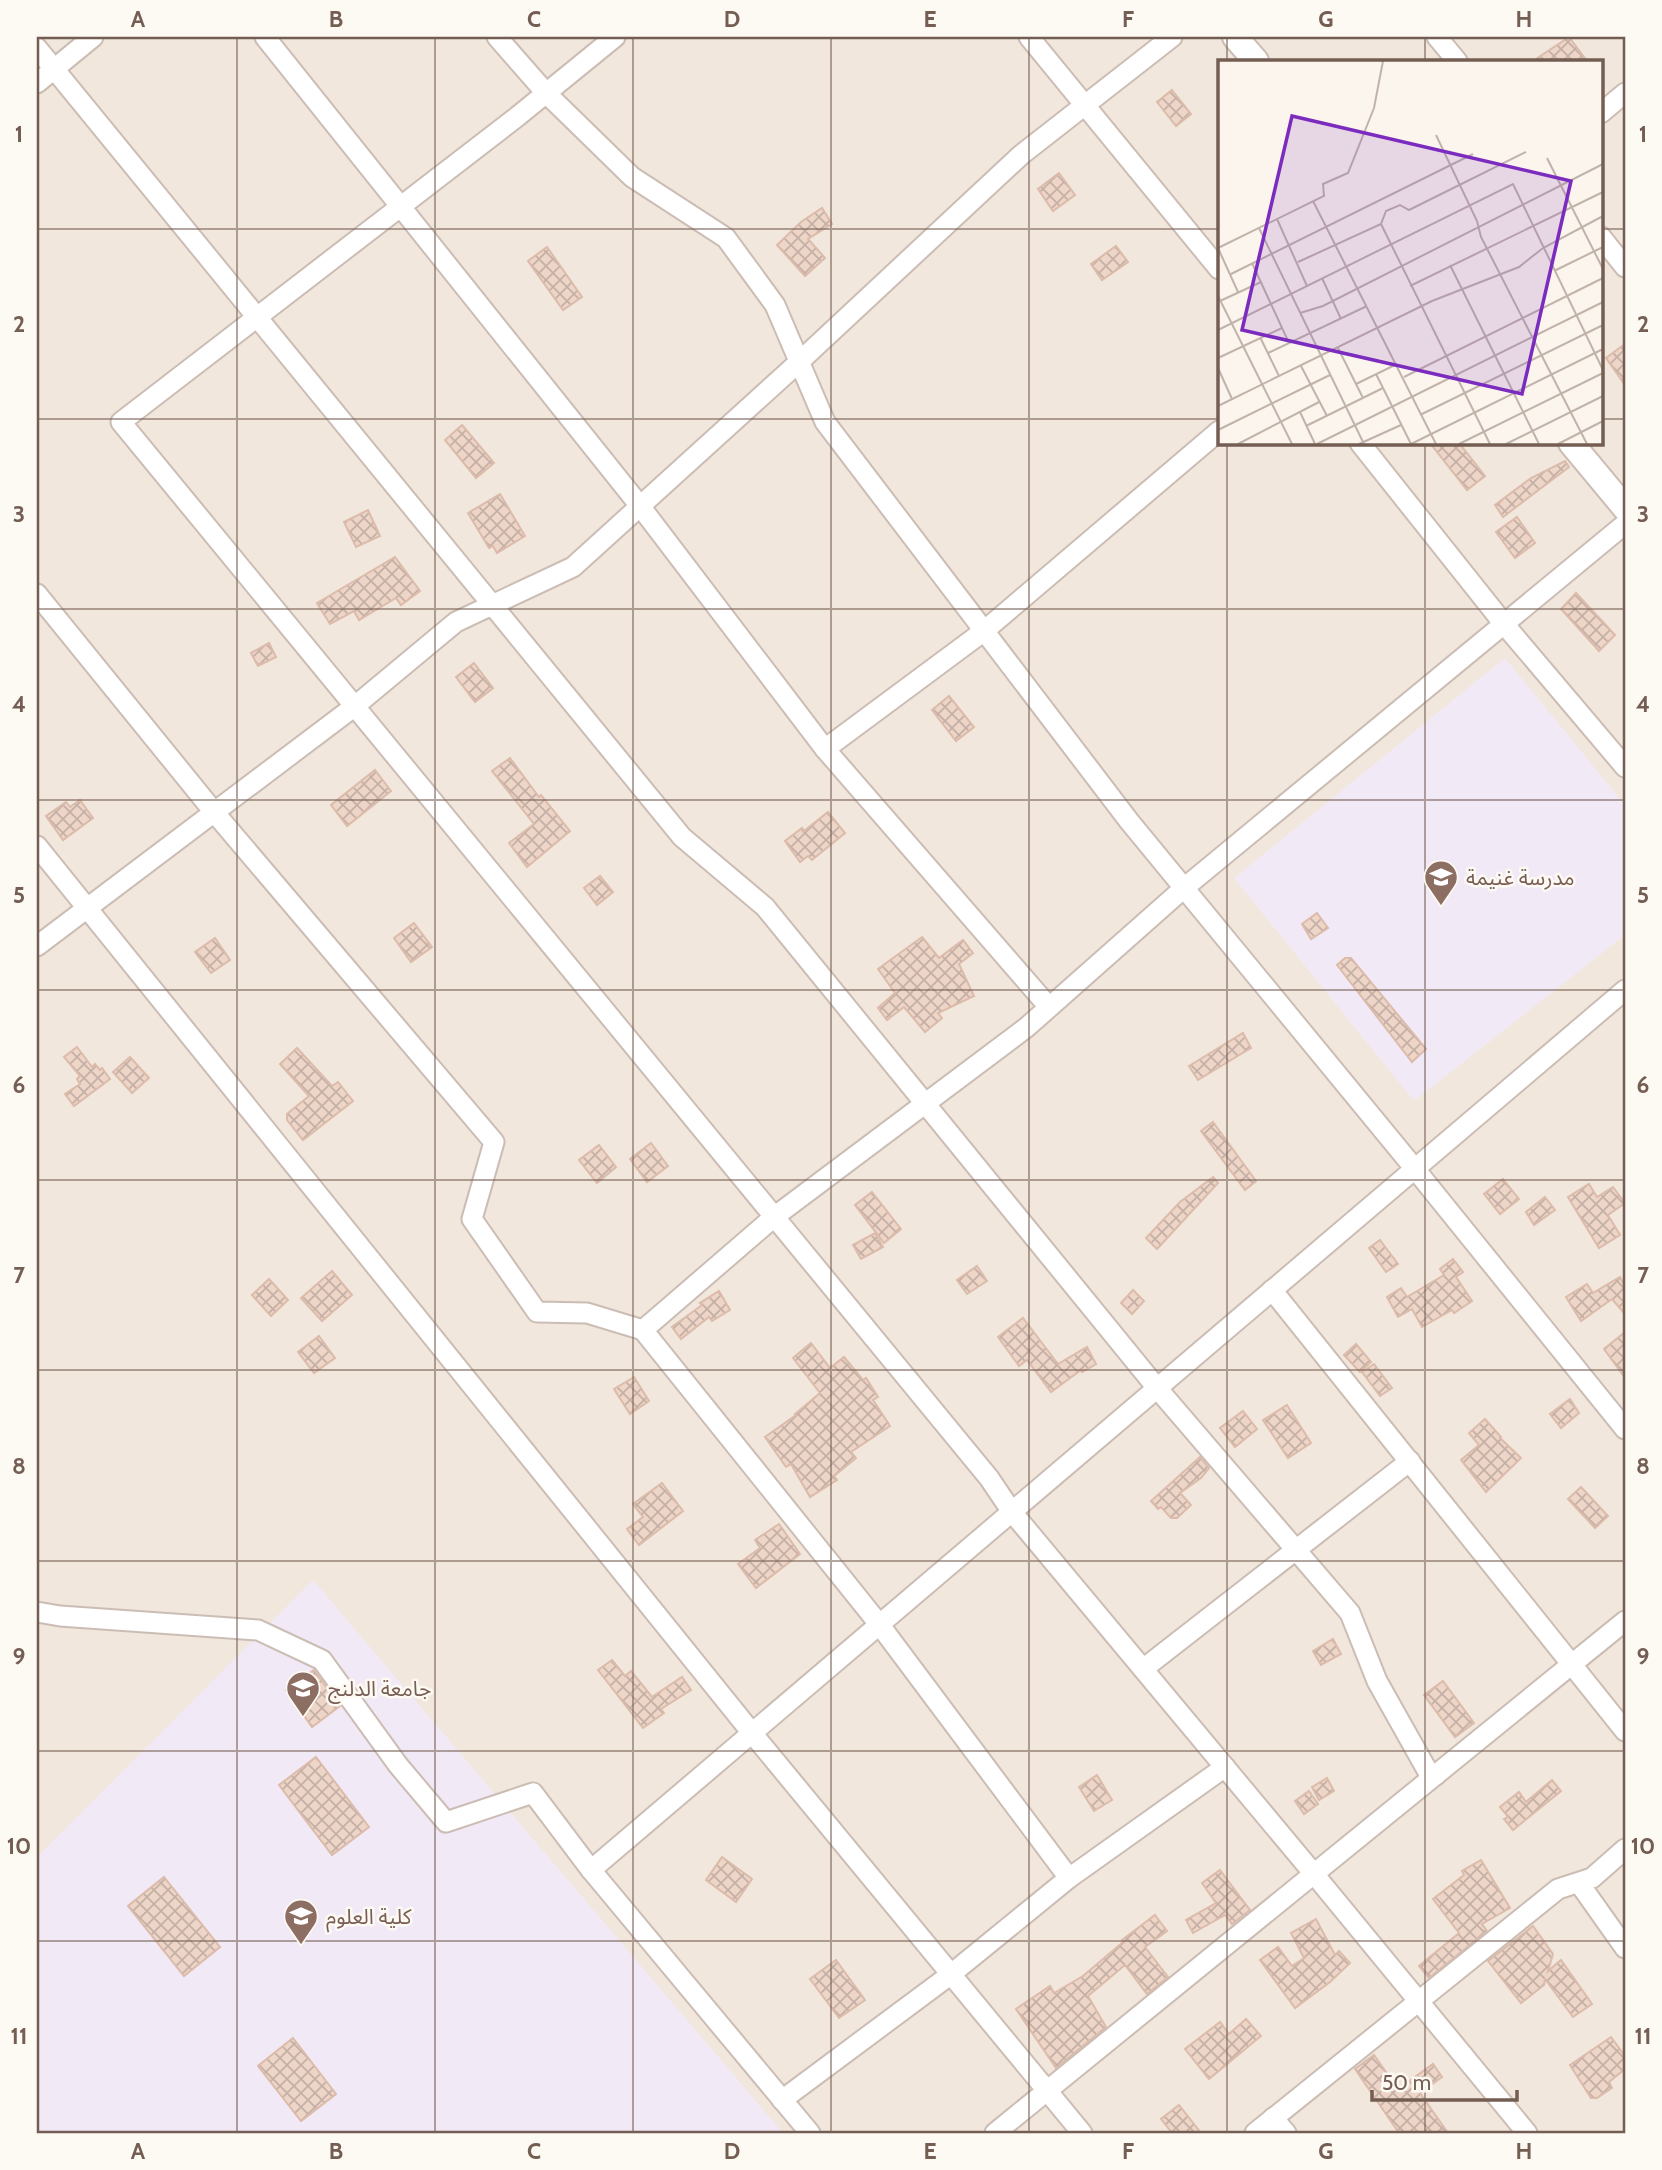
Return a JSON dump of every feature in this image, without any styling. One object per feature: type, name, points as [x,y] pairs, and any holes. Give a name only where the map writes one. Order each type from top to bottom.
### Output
[{"type":"street","points":[[37,83],[93,37]]},
{"type":"street","points":[[265,37],[640,506],[825,749],[1049,1007]]},
{"type":"street","points":[[497,37],[546,93],[632,177],[726,237],[775,305],[825,422],[1129,821],[1625,1429]]},
{"type":"street","points":[[615,37],[121,422],[989,1478],[1012,1512],[1527,2133]]},
{"type":"street","points":[[1029,37],[1218,267]]},
{"type":"street","points":[[37,946],[355,706],[456,622],[573,568],[1021,155],[1172,37]]},
{"type":"street","points":[[1235,37],[1254,60]]},
{"type":"street","points":[[1437,37],[1456,60]]},
{"type":"street","points":[[37,48],[682,837],[765,907],[1157,1388],[1350,1613],[1377,1681],[1427,1770],[1436,1775]]},
{"type":"street","points":[[1602,112],[1625,93]]},
{"type":"street","points":[[1602,238],[1625,267]]},
{"type":"street","points":[[825,749],[984,631],[1218,432]]},
{"type":"street","points":[[1361,444],[1504,624],[1625,767]]},
{"type":"street","points":[[1572,444],[1625,508]]},
{"type":"street","points":[[643,1330],[775,1217],[1049,1007],[1184,888],[1625,524]]},
{"type":"street","points":[[37,594],[214,812],[494,1142],[472,1219],[537,1312],[587,1313],[643,1330],[879,1625],[1069,1878]]},
{"type":"street","points":[[37,846],[752,1733],[1082,2133]]},
{"type":"street","points":[[591,1870],[1625,990]]},
{"type":"street","points":[[1272,1290],[1625,1731]]},
{"type":"street","points":[[1143,1669],[1410,1461]]},
{"type":"street","points":[[37,1612],[60,1616],[258,1630],[322,1661],[398,1765],[446,1822],[533,1793],[591,1870],[810,2133]]},
{"type":"street","points":[[995,2133],[1625,1621]]},
{"type":"street","points":[[782,2100],[950,1975],[1069,1878],[1225,1767]]},
{"type":"street","points":[[1255,2133],[1280,2126],[1419,2001],[1558,1889],[1592,1878],[1625,1849]]},
{"type":"street","points":[[1578,1882],[1625,1948]]},
{"type":"shaded area","points":[[37,37],[1625,37],[1625,2133],[37,2133]]},
{"type":"shaded area","name":"مدرسة غنيمة","points":[[1505,658],[1625,805],[1625,935],[1414,1101],[1234,878]]},
{"type":"shaded area","name":"جامعة الدلنج","points":[[313,1580],[783,2133],[37,2133],[37,1857]]},
{"type":"building","points":[[1569,37],[1586,60],[1534,60]]},
{"type":"building","points":[[1172,90],[1191,114],[1176,126],[1157,102]]},
{"type":"building","points":[[1059,173],[1075,195],[1053,211],[1038,189]]},
{"type":"building","points":[[822,208],[832,224],[808,239],[825,258],[805,276],[777,245],[801,222]]},
{"type":"building","points":[[1116,246],[1128,262],[1102,280],[1091,264]]},
{"type":"building","points":[[547,247],[582,297],[563,310],[528,261]]},
{"type":"building","points":[[1625,344],[1625,385],[1606,358]]},
{"type":"building","points":[[462,425],[494,463],[476,478],[445,440]]},
{"type":"building","points":[[1431,444],[1460,444],[1485,476],[1467,490]]},
{"type":"building","points":[[1565,461],[1569,467],[1503,517],[1495,505],[1531,478]]},
{"type":"building","points":[[500,494],[525,536],[497,553],[493,546],[489,548],[468,513]]},
{"type":"building","points":[[368,510],[380,536],[356,547],[344,522]]},
{"type":"building","points":[[1517,517],[1535,543],[1515,558],[1496,532]]},
{"type":"building","points":[[395,557],[420,591],[401,605],[396,598],[359,620],[354,611],[330,624],[317,603]]},
{"type":"building","points":[[1576,593],[1615,635],[1599,651],[1561,609]]},
{"type":"building","points":[[269,643],[276,657],[258,666],[251,653]]},
{"type":"building","points":[[474,663],[493,688],[475,702],[456,677]]},
{"type":"building","points":[[949,696],[974,727],[956,741],[932,710]]},
{"type":"building","points":[[510,758],[539,797],[541,795],[570,831],[527,867],[509,843],[534,824],[492,771]]},
{"type":"building","points":[[375,770],[391,791],[347,826],[331,805]]},
{"type":"building","points":[[80,800],[93,818],[63,840],[46,816],[66,802],[70,807]]},
{"type":"building","points":[[828,812],[845,833],[812,860],[808,856],[800,862],[785,841],[802,828],[804,831]]},
{"type":"building","points":[[600,876],[613,892],[597,905],[584,888]]},
{"type":"building","points":[[1317,913],[1328,928],[1311,939],[1302,924]]},
{"type":"building","points":[[414,923],[432,947],[411,962],[394,938]]},
{"type":"building","points":[[922,937],[939,958],[963,940],[973,953],[959,964],[974,996],[938,1013],[942,1018],[925,1032],[904,1007],[887,1020],[878,1008],[895,993],[878,969]]},
{"type":"building","points":[[215,938],[230,960],[211,973],[195,952]]},
{"type":"building","points":[[1345,958],[1351,958],[1426,1049],[1412,1062],[1337,965]]},
{"type":"building","points":[[1243,1033],[1251,1048],[1198,1080],[1189,1066]]},
{"type":"building","points":[[77,1047],[92,1067],[95,1064],[100,1070],[102,1068],[110,1079],[74,1106],[65,1094],[80,1084],[77,1079],[80,1076],[64,1057]]},
{"type":"building","points":[[297,1048],[332,1086],[338,1082],[353,1101],[303,1140],[287,1120],[287,1114],[309,1096],[280,1064]]},
{"type":"building","points":[[130,1057],[149,1078],[132,1093],[113,1072]]},
{"type":"building","points":[[1213,1122],[1256,1181],[1245,1190],[1201,1131]]},
{"type":"building","points":[[651,1143],[668,1166],[647,1182],[630,1159]]},
{"type":"building","points":[[599,1145],[616,1167],[597,1183],[579,1160]]},
{"type":"building","points":[[1213,1177],[1218,1183],[1157,1249],[1146,1238],[1180,1202]]},
{"type":"building","points":[[1503,1179],[1519,1199],[1500,1214],[1484,1194]]},
{"type":"building","points":[[1589,1184],[1597,1197],[1613,1187],[1625,1203],[1608,1215],[1620,1235],[1599,1248],[1568,1197]]},
{"type":"building","points":[[872,1192],[901,1229],[884,1243],[855,1205]]},
{"type":"building","points":[[1545,1197],[1555,1210],[1534,1225],[1526,1212]]},
{"type":"building","points":[[875,1233],[883,1247],[861,1259],[853,1245]]},
{"type":"building","points":[[1380,1240],[1398,1264],[1386,1272],[1369,1248]]},
{"type":"building","points":[[1453,1259],[1463,1272],[1456,1277],[1472,1301],[1454,1313],[1452,1310],[1422,1327],[1412,1309],[1398,1317],[1387,1297],[1401,1288],[1407,1297],[1444,1275],[1440,1269]]},
{"type":"building","points":[[977,1266],[987,1281],[967,1294],[957,1280]]},
{"type":"building","points":[[332,1271],[352,1295],[322,1321],[301,1298]]},
{"type":"building","points":[[1620,1277],[1625,1286],[1625,1314],[1612,1299],[1581,1321],[1566,1297],[1587,1284],[1593,1293]]},
{"type":"building","points":[[269,1279],[288,1300],[271,1316],[252,1295]]},
{"type":"building","points":[[1133,1290],[1144,1301],[1132,1314],[1121,1303]]},
{"type":"building","points":[[719,1291],[730,1310],[712,1321],[709,1317],[681,1339],[672,1327]]},
{"type":"building","points":[[1023,1318],[1058,1364],[1087,1347],[1096,1364],[1082,1372],[1081,1370],[1051,1392],[1027,1360],[1019,1366],[998,1337]]},
{"type":"building","points":[[1625,1332],[1625,1378],[1604,1349]]},
{"type":"building","points":[[319,1336],[335,1358],[314,1373],[298,1352]]},
{"type":"building","points":[[811,1343],[830,1368],[844,1357],[863,1380],[866,1378],[878,1397],[873,1400],[890,1426],[851,1452],[856,1458],[834,1476],[837,1480],[810,1497],[791,1464],[786,1467],[765,1437],[796,1415],[820,1393],[793,1358]]},
{"type":"building","points":[[1356,1344],[1371,1362],[1360,1372],[1344,1355]]},
{"type":"building","points":[[1374,1364],[1392,1388],[1380,1396],[1362,1372]]},
{"type":"building","points":[[634,1377],[649,1401],[630,1414],[614,1389]]},
{"type":"building","points":[[1570,1399],[1579,1413],[1561,1428],[1550,1414]]},
{"type":"building","points":[[1287,1405],[1311,1443],[1288,1458],[1263,1420]]},
{"type":"building","points":[[1243,1411],[1257,1429],[1235,1447],[1220,1428]]},
{"type":"building","points":[[1485,1419],[1521,1458],[1486,1492],[1461,1460],[1479,1445],[1469,1433]]},
{"type":"building","points":[[1200,1457],[1209,1468],[1201,1478],[1180,1493],[1191,1505],[1177,1518],[1171,1518],[1151,1501]]},
{"type":"building","points":[[662,1483],[683,1511],[639,1545],[627,1529],[643,1517],[633,1504]]},
{"type":"building","points":[[1581,1487],[1608,1516],[1595,1528],[1568,1499]]},
{"type":"building","points":[[779,1524],[800,1554],[756,1588],[738,1564],[760,1548],[755,1540]]},
{"type":"building","points":[[1333,1639],[1341,1654],[1321,1665],[1313,1651]]},
{"type":"building","points":[[612,1660],[625,1676],[631,1671],[652,1697],[682,1677],[691,1690],[661,1709],[664,1713],[643,1728],[598,1670]]},
{"type":"building","points":[[314,1670],[340,1706],[312,1727],[286,1690]]},
{"type":"building","points":[[1443,1681],[1474,1723],[1455,1737],[1424,1695]]},
{"type":"building","points":[[316,1757],[369,1827],[332,1855],[279,1785]]},
{"type":"building","points":[[1097,1775],[1112,1800],[1094,1811],[1079,1787]]},
{"type":"building","points":[[1327,1778],[1334,1791],[1319,1800],[1312,1787]]},
{"type":"building","points":[[1552,1780],[1561,1791],[1513,1830],[1504,1819],[1508,1817],[1500,1807],[1519,1792],[1526,1802]]},
{"type":"building","points":[[1309,1791],[1318,1804],[1304,1814],[1295,1801]]},
{"type":"building","points":[[722,1857],[752,1879],[736,1902],[706,1880]]},
{"type":"building","points":[[1481,1860],[1510,1908],[1482,1924],[1487,1931],[1429,1978],[1419,1966],[1459,1933],[1433,1899],[1464,1875],[1462,1871]]},
{"type":"building","points":[[1220,1870],[1250,1910],[1232,1924],[1225,1915],[1193,1933],[1186,1920],[1216,1903],[1202,1883]]},
{"type":"building","points":[[164,1877],[220,1947],[184,1976],[128,1906]]},
{"type":"building","points":[[1155,1915],[1167,1931],[1145,1947],[1168,1977],[1147,1994],[1125,1965],[1088,1996],[1106,2027],[1056,2068],[1016,2009],[1050,1986],[1054,1993],[1083,1976],[1123,1942],[1122,1940]]},
{"type":"building","points":[[1316,1919],[1335,1955],[1339,1951],[1350,1963],[1295,2008],[1260,1960],[1278,1947],[1292,1966],[1304,1958],[1291,1933]]},
{"type":"building","points":[[1533,1926],[1553,1954],[1548,1971],[1561,1960],[1592,2004],[1573,2017],[1545,1979],[1544,1985],[1521,2003],[1488,1961]]},
{"type":"building","points":[[836,1960],[865,2000],[839,2018],[810,1979]]},
{"type":"building","points":[[1246,2019],[1261,2036],[1209,2079],[1185,2049],[1220,2022],[1229,2034]]},
{"type":"building","points":[[1611,2037],[1625,2056],[1625,2069],[1609,2082],[1612,2088],[1597,2098],[1591,2098],[1570,2065]]},
{"type":"building","points":[[293,2038],[336,2094],[301,2121],[258,2066]]},
{"type":"building","points":[[1374,2055],[1398,2089],[1433,2064],[1442,2077],[1420,2093],[1448,2133],[1399,2133],[1355,2069]]},
{"type":"building","points":[[1179,2105],[1201,2133],[1172,2133],[1161,2119]]},
{"type":"place","name":"مدرسة غنيمة","points":[[1441,907]]},
{"type":"place","name":"جامعة الدلنج","points":[[303,1718]]},
{"type":"place","name":"كلية العلوم","points":[[301,1946]]}]
